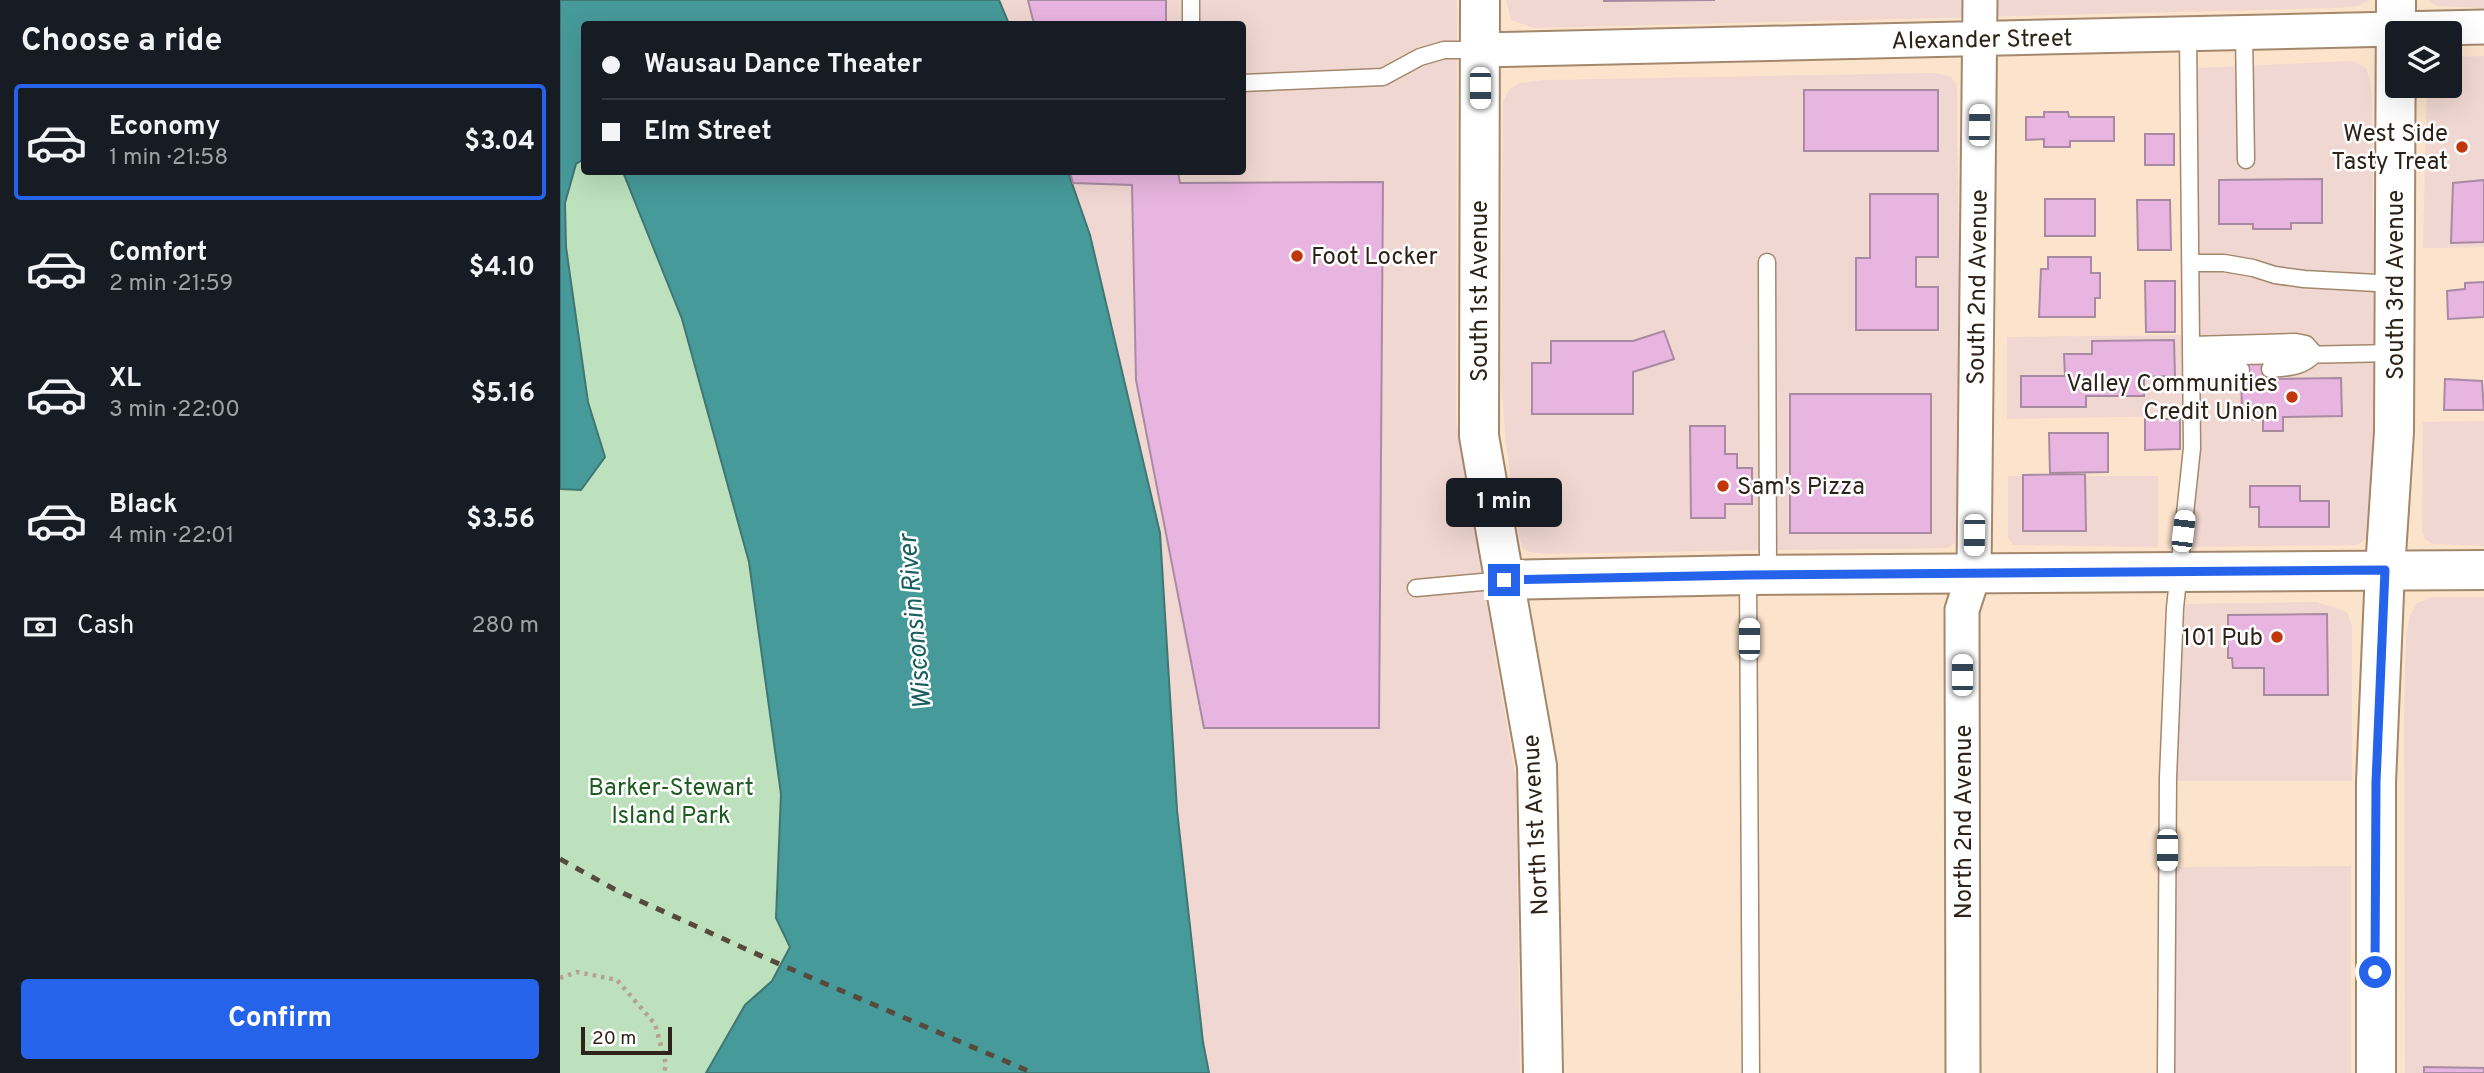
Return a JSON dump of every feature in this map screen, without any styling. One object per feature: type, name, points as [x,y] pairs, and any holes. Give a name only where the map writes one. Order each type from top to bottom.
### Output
[{"type":"main road","name":"South 1st Avenue","points":[[1480,0],[1479,436],[1504,580]]},
{"type":"main road","name":"South 3rd Avenue","points":[[2376,1073],[2376,782],[2394,432],[2396,15]]},
{"type":"main road","points":[[1504,580],[1758,575],[2484,570]]},
{"type":"main road","name":"North 1st Avenue","points":[[1504,580],[1537,766],[1543,1073]]},
{"type":"street","name":"South 2nd Avenue","points":[[1974,573],[1980,0]]},
{"type":"street","name":"Alexander Street","points":[[1480,50],[2244,33],[2396,15],[2484,27]]},
{"type":"street","name":"North 2nd Avenue","points":[[1963,1073],[1962,610],[1974,573]]},
{"type":"lane","points":[[1191,0],[1191,21]]},
{"type":"lane","points":[[2244,33],[2246,160]]},
{"type":"lane","points":[[2166,1073],[2168,778],[2175,608],[2192,448],[2188,34]]},
{"type":"lane","points":[[1246,83],[1383,77],[1420,57],[1444,50],[1480,50]]},
{"type":"lane","points":[[1751,1073],[1758,575],[1767,262]]},
{"type":"lane","points":[[2191,263],[2224,263],[2304,279],[2395,284]]},
{"type":"lane","points":[[2192,358],[2394,353]]},
{"type":"lane","points":[[2270,369],[2297,367],[2305,364],[2315,354]]},
{"type":"lane","points":[[2192,358],[2241,370]]},
{"type":"lane","points":[[1416,588],[1504,580]]},
{"type":"path","points":[[560,978],[577,972],[617,980],[655,1024],[666,1064],[664,1073]]},
{"type":"shaded area","points":[[999,0],[1457,0],[1456,419],[1516,781],[1520,1073],[1209,1073],[1203,1042],[1177,810],[1160,533],[1069,175],[1246,175],[1246,21],[1008,21]]},
{"type":"shaded area","points":[[1506,0],[2370,0],[2358,6],[2333,8],[1534,28],[1511,20]]},
{"type":"shaded area","points":[[2428,0],[2484,0],[2484,8],[2437,6]]},
{"type":"shaded area","points":[[2484,56],[2484,247],[2423,248],[2427,98],[2462,98],[2462,57]]},
{"type":"shaded area","points":[[2352,61],[2366,68],[2372,97],[2374,421],[2369,531],[2366,539],[2357,545],[2185,547],[2199,403],[2198,68]]},
{"type":"shaded area","points":[[1933,73],[1950,76],[1957,85],[1959,540],[1948,548],[1773,550],[1760,261],[1759,550],[1546,554],[1529,552],[1523,548],[1519,537],[1506,444],[1501,382],[1503,102],[1510,89],[1519,83],[1545,80]]},
{"type":"shaded area","points":[[2187,335],[2184,416],[2007,419],[2007,337]]},
{"type":"shaded area","points":[[2484,421],[2484,546],[2433,544],[2425,539],[2422,531],[2423,422]]},
{"type":"shaded area","points":[[2008,476],[2158,476],[2158,547],[2013,545],[2008,537]]},
{"type":"shaded area","points":[[2433,597],[2484,597],[2484,1073],[2405,1073],[2406,636],[2410,616],[2417,603]]},
{"type":"shaded area","points":[[2316,602],[2347,613],[2352,626],[2352,781],[2172,781],[2185,604]]},
{"type":"shaded area","points":[[2351,866],[2351,1073],[2174,1073],[2174,867]]},
{"type":"green space","name":"Barker-Stewart Island Park","points":[[581,161],[581,175],[624,175],[682,319],[749,562],[781,794],[776,918],[790,947],[772,981],[745,1005],[706,1073],[560,1073],[560,489],[581,490],[605,457],[588,402],[566,247],[565,203],[576,164]]},
{"type":"water","points":[[560,0],[999,0],[1008,21],[581,21],[581,161],[576,164],[565,203],[566,247],[588,402],[605,457],[581,490],[560,489]]},
{"type":"water","name":"Wisconsin River","points":[[624,175],[1069,175],[1090,235],[1160,533],[1177,810],[1203,1042],[1209,1073],[706,1073],[745,1005],[772,981],[790,947],[776,918],[781,794],[749,562],[682,319]]},
{"type":"building","points":[[1028,0],[1166,0],[1166,21],[1033,21]]},
{"type":"building","points":[[1604,0],[1715,0],[1604,1]]},
{"type":"building","points":[[1804,90],[1938,90],[1938,151],[1804,151]]},
{"type":"building","points":[[2044,112],[2068,112],[2069,117],[2114,117],[2114,141],[2070,141],[2070,147],[2044,147],[2044,139],[2026,140],[2026,117],[2044,117]]},
{"type":"building","points":[[2145,134],[2174,134],[2174,165],[2145,165]]},
{"type":"building","points":[[1071,175],[1179,175],[1180,183],[1383,182],[1379,728],[1204,728],[1136,380],[1132,185],[1073,183]]},
{"type":"building","points":[[2322,179],[2322,223],[2291,223],[2291,229],[2253,229],[2253,224],[2219,224],[2219,180]]},
{"type":"building","points":[[2484,180],[2484,242],[2451,243],[2453,183]]},
{"type":"building","points":[[1870,194],[1938,194],[1938,257],[1916,257],[1916,287],[1938,287],[1938,330],[1856,330],[1856,258],[1870,258]]},
{"type":"building","points":[[2045,199],[2095,199],[2095,236],[2045,236]]},
{"type":"building","points":[[2137,200],[2170,200],[2171,250],[2138,250]]},
{"type":"building","points":[[2048,257],[2091,257],[2091,273],[2100,273],[2100,298],[2095,298],[2095,317],[2039,317],[2041,269],[2048,269]]},
{"type":"building","points":[[2145,281],[2175,281],[2175,332],[2146,332]]},
{"type":"building","points":[[2484,282],[2484,317],[2448,319],[2447,291],[2465,289],[2465,283]]},
{"type":"building","points":[[1664,331],[1674,359],[1633,372],[1633,414],[1532,414],[1532,363],[1551,363],[1551,341],[1633,341]]},
{"type":"building","points":[[2174,340],[2175,376],[2144,377],[2144,396],[2086,396],[2086,407],[2021,407],[2021,376],[2065,376],[2064,354],[2092,354],[2092,341]]},
{"type":"building","name":"Valley Communities Credit Union","points":[[2241,359],[2270,359],[2270,379],[2341,378],[2342,416],[2283,417],[2283,431],[2263,431],[2263,419],[2242,420]]},
{"type":"building","points":[[2445,379],[2482,381],[2484,410],[2444,410]]},
{"type":"building","points":[[1790,394],[1931,394],[1931,533],[1790,533]]},
{"type":"building","points":[[2145,419],[2180,419],[2180,449],[2145,450]]},
{"type":"building","points":[[1690,426],[1725,426],[1725,454],[1737,454],[1737,468],[1752,468],[1752,504],[1725,504],[1725,518],[1691,518]]},
{"type":"building","points":[[2049,433],[2108,433],[2108,472],[2050,473]]},
{"type":"building","points":[[2085,474],[2086,531],[2023,531],[2023,475]]},
{"type":"building","points":[[2250,486],[2300,486],[2300,501],[2329,501],[2329,527],[2259,527],[2259,507],[2250,507]]},
{"type":"building","name":"101 Pub","points":[[2327,614],[2328,695],[2264,695],[2264,668],[2233,668],[2232,658],[2228,658],[2228,615]]},
{"type":"building","points":[[2424,1067],[2484,1068],[2484,1073],[2424,1073]]},
{"type":"railway","points":[[560,859],[614,889],[770,960],[1033,1073]]},
{"type":"place","name":"West Side Tasty Treat","points":[[2462,147]]},
{"type":"place","name":"Foot Locker","points":[[1297,256]]},
{"type":"place","name":"Valley Communities Credit Union","points":[[2292,397]]},
{"type":"place","name":"Sam's Pizza","points":[[1723,486]]},
{"type":"place","name":"101 Pub","points":[[2277,637]]},
{"type":"route","points":[[1504,580],[1543,577],[2385,570],[2376,782],[2375,972]]}]
